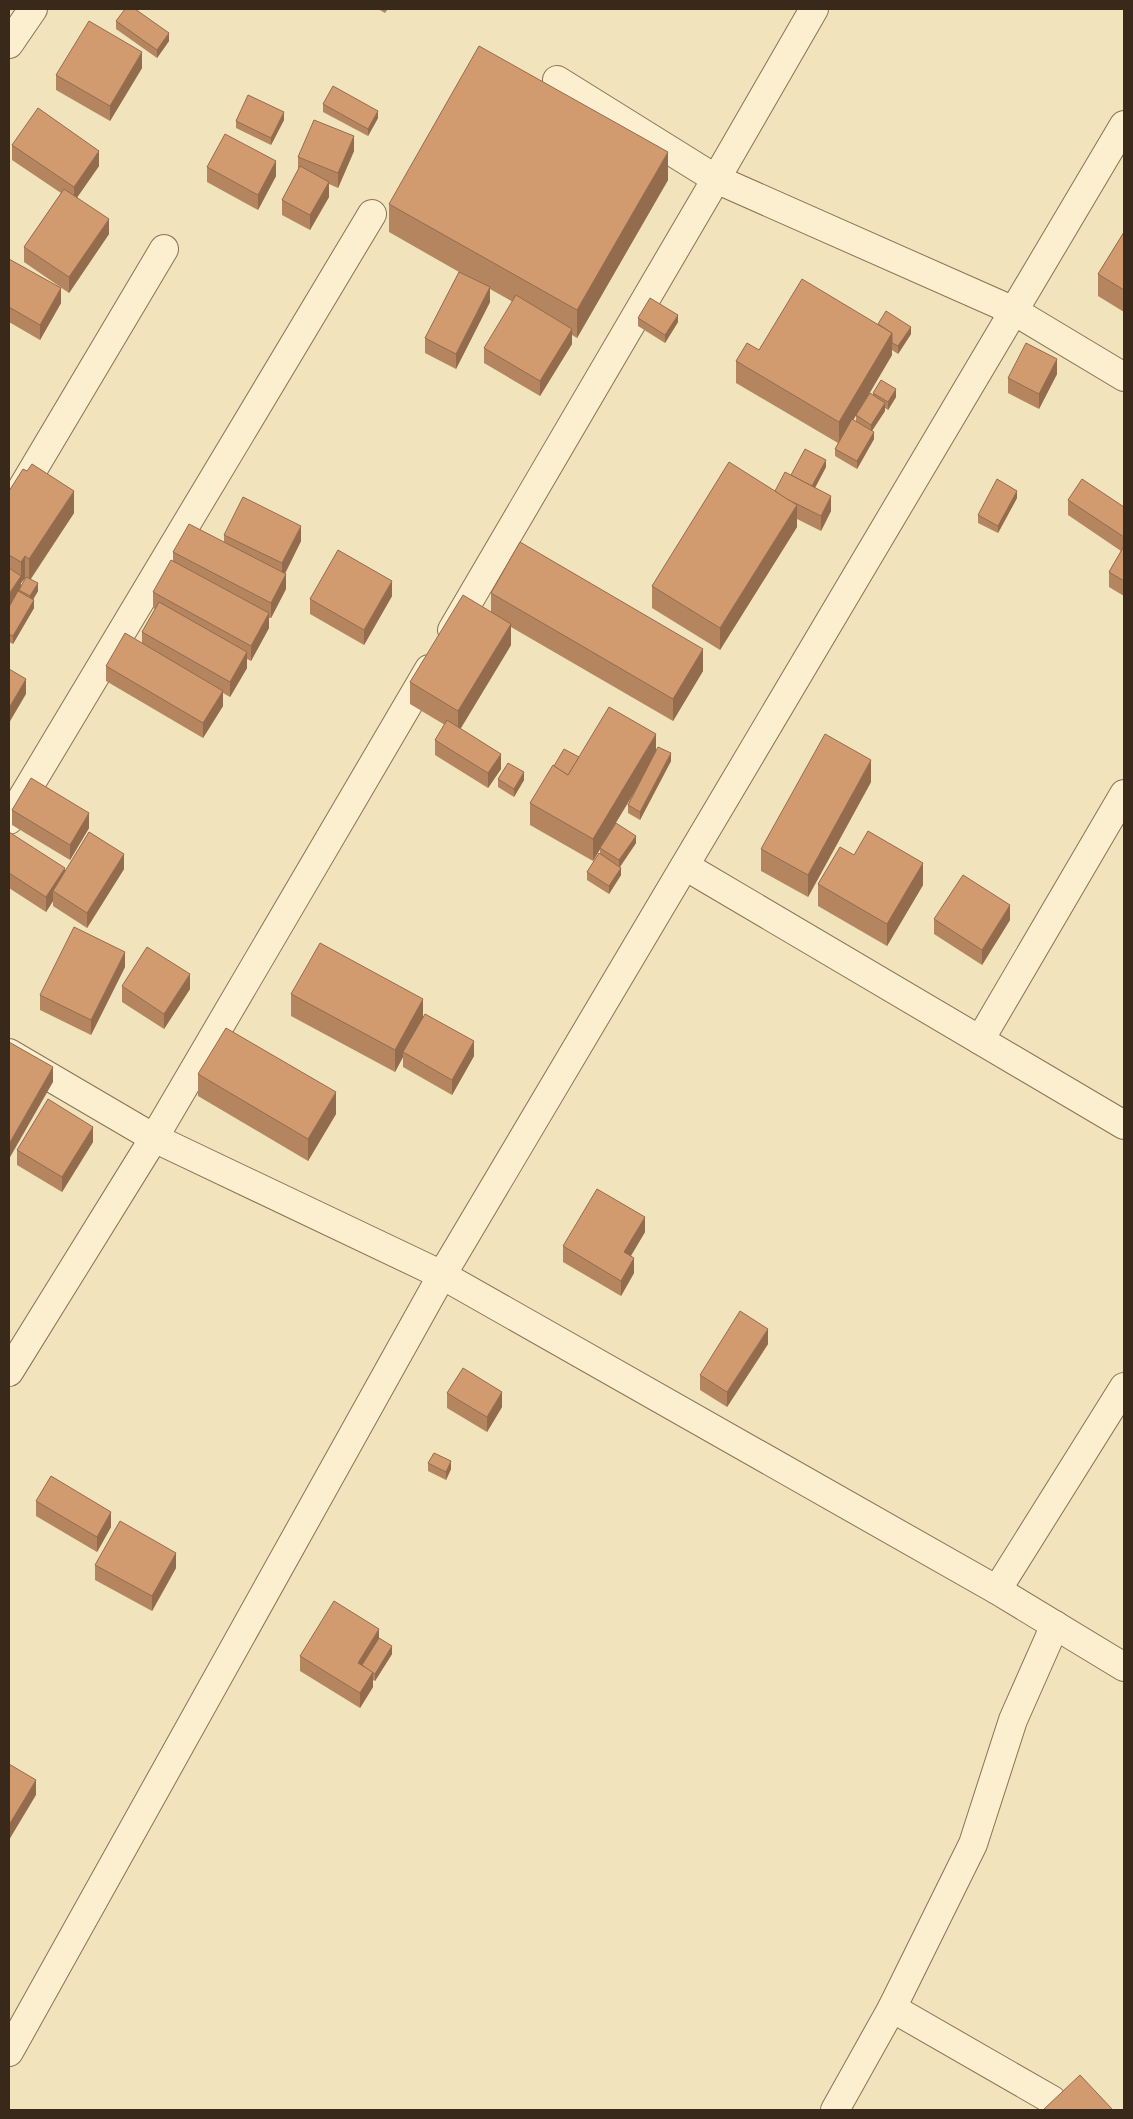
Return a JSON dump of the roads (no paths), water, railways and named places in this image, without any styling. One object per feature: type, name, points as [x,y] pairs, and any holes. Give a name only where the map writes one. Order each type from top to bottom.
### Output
[{"type":"street","points":[[9,44],[33,9]]},
{"type":"street","points":[[9,1372],[154,1138],[814,9]]},
{"type":"street","points":[[557,80],[716,179],[1014,311],[1124,377]]},
{"type":"street","points":[[9,2052],[442,1275],[1124,126]]},
{"type":"street","points":[[9,820],[372,214]]},
{"type":"street","points":[[9,510],[164,248]]},
{"type":"street","points":[[980,1040],[1124,794]]},
{"type":"street","points":[[685,866],[1124,1125]]},
{"type":"street","points":[[9,1053],[154,1138],[442,1275],[997,1590],[1124,1667]]},
{"type":"street","points":[[997,1590],[1124,1387]]},
{"type":"street","points":[[835,2110],[892,2008],[973,1844],[1013,1720],[1055,1625]]},
{"type":"street","points":[[892,2008],[1052,2100]]}]
